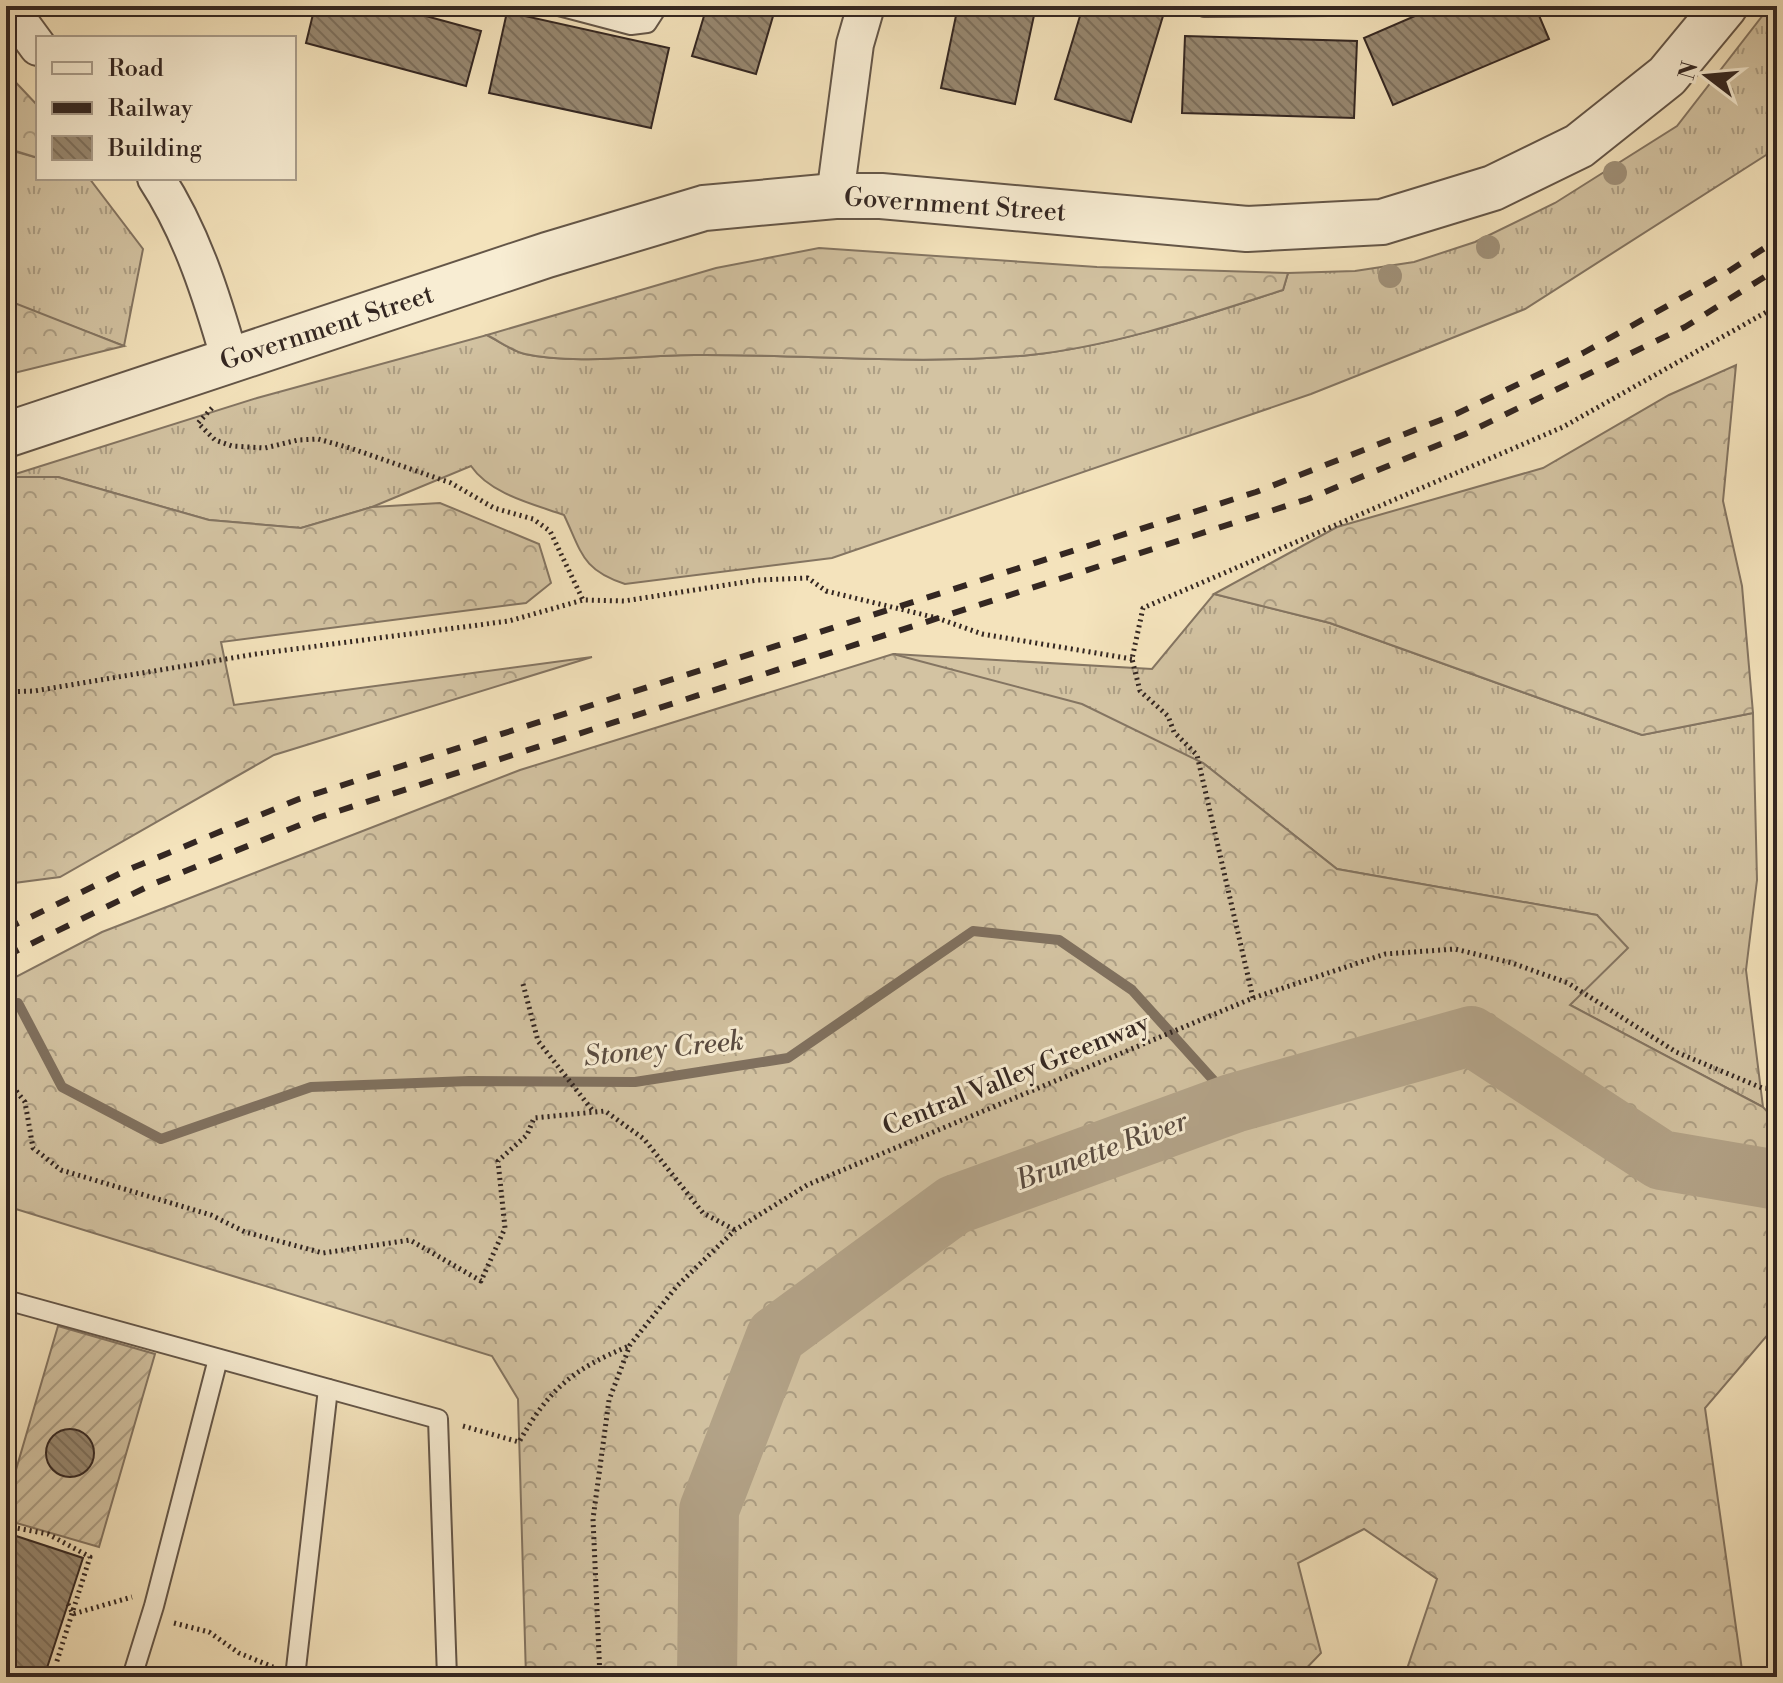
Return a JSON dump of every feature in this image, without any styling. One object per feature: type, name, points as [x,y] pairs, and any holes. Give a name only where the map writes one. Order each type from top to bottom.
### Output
[{"type":"street","points":[[8,6],[36,44]]},
{"type":"street","points":[[835,196],[853,58],[866,6]]},
{"type":"street","name":"Government Street","points":[[6,435],[547,255],[704,208],[835,196],[881,196],[1247,229],[1382,222],[1493,188],[1579,146],[1667,76],[1725,6]]},
{"type":"street","points":[[157,180],[175,207],[213,300],[230,360]]},
{"type":"lane","points":[[559,6],[631,25],[647,23],[658,6]]},
{"type":"lane","points":[[1204,7],[1330,6]]},
{"type":"lane","points":[[6,1300],[438,1419],[447,1677]]},
{"type":"lane","points":[[132,1677],[154,1606],[218,1359]]},
{"type":"lane","points":[[295,1677],[328,1389]]},
{"type":"path","points":[[1253,998],[1197,755],[1174,732],[1168,716],[1140,691],[1132,659],[1143,608],[1563,427],[1777,306]]},
{"type":"path","points":[[230,360],[222,396],[198,423],[215,440],[247,448],[318,439],[451,483],[494,508],[533,519],[550,531],[583,600]]},
{"type":"path","points":[[6,692],[34,691],[256,654],[509,621],[583,600],[624,601],[758,580],[808,578],[826,591],[937,618],[982,634],[1132,659]]},
{"type":"path","name":"Central Valley Greenway","points":[[600,1677],[593,1519],[609,1400],[630,1345],[677,1286],[735,1230],[807,1185],[1253,998],[1385,954],[1455,949],[1512,963],[1568,983],[1676,1052],[1762,1088],[1777,1089]]},
{"type":"path","points":[[523,984],[538,1041],[594,1112]]},
{"type":"path","points":[[6,1064],[9,1082],[25,1102],[33,1148],[61,1170],[211,1215],[245,1232],[323,1253],[410,1240],[481,1281],[505,1228],[498,1161],[527,1135],[534,1118],[605,1111],[644,1139],[703,1213],[735,1230]]},
{"type":"path","points":[[438,1419],[519,1442],[541,1404],[588,1362],[630,1345]]},
{"type":"path","points":[[6,1526],[48,1534],[90,1557],[56,1664]]},
{"type":"path","points":[[73,1614],[142,1594],[169,1621],[209,1632],[239,1653],[295,1677]]},
{"type":"path","points":[[68,1604],[73,1614]]},
{"type":"green space","points":[[1770,6],[1777,6],[1777,148],[1525,309],[1311,394],[832,558],[625,584],[592,566],[580,550],[564,515],[501,491],[479,476],[471,466],[372,507],[301,528],[209,520],[58,477],[6,477],[257,398],[487,335],[520,353],[565,359],[737,355],[946,360],[1030,355],[1094,345],[1221,310],[1283,290],[1288,273],[1355,271],[1414,262],[1475,242],[1555,203],[1677,126]]},
{"type":"green space","points":[[6,72],[36,104],[36,157],[6,148]]},
{"type":"green space","points":[[6,149],[36,157],[36,180],[91,180],[143,249],[124,346],[6,301]]},
{"type":"green space","points":[[819,248],[1097,267],[1288,273],[1283,290],[1221,310],[1094,345],[1030,355],[946,360],[737,355],[565,359],[520,353],[487,335],[716,268]]},
{"type":"green space","points":[[6,301],[12,302],[124,346],[6,375]]},
{"type":"green space","points":[[1736,365],[1723,501],[1742,586],[1753,713],[1642,735],[1330,623],[1214,594],[1337,527],[1543,468],[1669,395]]},
{"type":"green space","points":[[6,477],[58,477],[209,520],[301,528],[372,507],[440,503],[539,544],[551,583],[526,603],[221,642],[234,705],[592,657],[274,755],[60,877],[6,884]]},
{"type":"green space","points":[[1214,594],[1330,623],[1642,735],[1753,713],[1757,880],[1746,970],[1763,1107],[1570,1005],[1597,915],[1337,869],[1203,763],[893,654],[1152,669]]},
{"type":"green space","points":[[893,654],[1082,704],[1203,763],[1337,869],[1597,915],[1628,948],[1570,1005],[1763,1107],[1777,1122],[1777,1324],[1705,1408],[1743,1677],[1421,1677],[1408,1666],[1437,1579],[1364,1529],[1298,1563],[1321,1653],[1298,1677],[526,1677],[518,1399],[492,1356],[6,1206],[6,982],[102,932],[520,770]]},
{"type":"green space","points":[[58,1326],[155,1354],[99,1547],[6,1520],[6,1504]]},
{"type":"building","points":[[315,6],[389,6],[481,31],[466,86],[306,43]]},
{"type":"building","points":[[707,6],[776,6],[756,74],[692,56]]},
{"type":"building","points":[[958,6],[1036,6],[1015,104],[941,88]]},
{"type":"building","points":[[1083,6],[1166,6],[1131,122],[1055,99]]},
{"type":"building","points":[[1438,6],[1535,6],[1549,39],[1393,105],[1364,38]]},
{"type":"building","points":[[507,12],[669,48],[651,128],[489,93]]},
{"type":"building","points":[[1185,36],[1357,41],[1354,118],[1182,113]]},
{"type":"building","points":[[70,1429],[87,1436],[94,1453],[87,1470],[70,1477],[53,1470],[46,1453],[53,1436]]},
{"type":"building","points":[[7,1533],[83,1558],[44,1677],[6,1677]]},
{"type":"waterway","name":"Stoney Creek","points":[[18,1003],[62,1087],[161,1139],[311,1087],[469,1081],[635,1082],[788,1058],[973,931],[1059,940],[1132,990],[1234,1103]]},
{"type":"waterway","name":"Brunette River","points":[[707,1677],[709,1510],[776,1336],[954,1205],[1234,1103],[1471,1036],[1661,1160],[1777,1180]]},
{"type":"railway","points":[[6,929],[125,871],[299,799],[1256,492],[1456,414],[1583,353],[1726,273],[1777,240]]},
{"type":"railway","points":[[6,956],[153,884],[320,817],[1308,499],[1465,434],[1685,327],[1777,269]]}]
